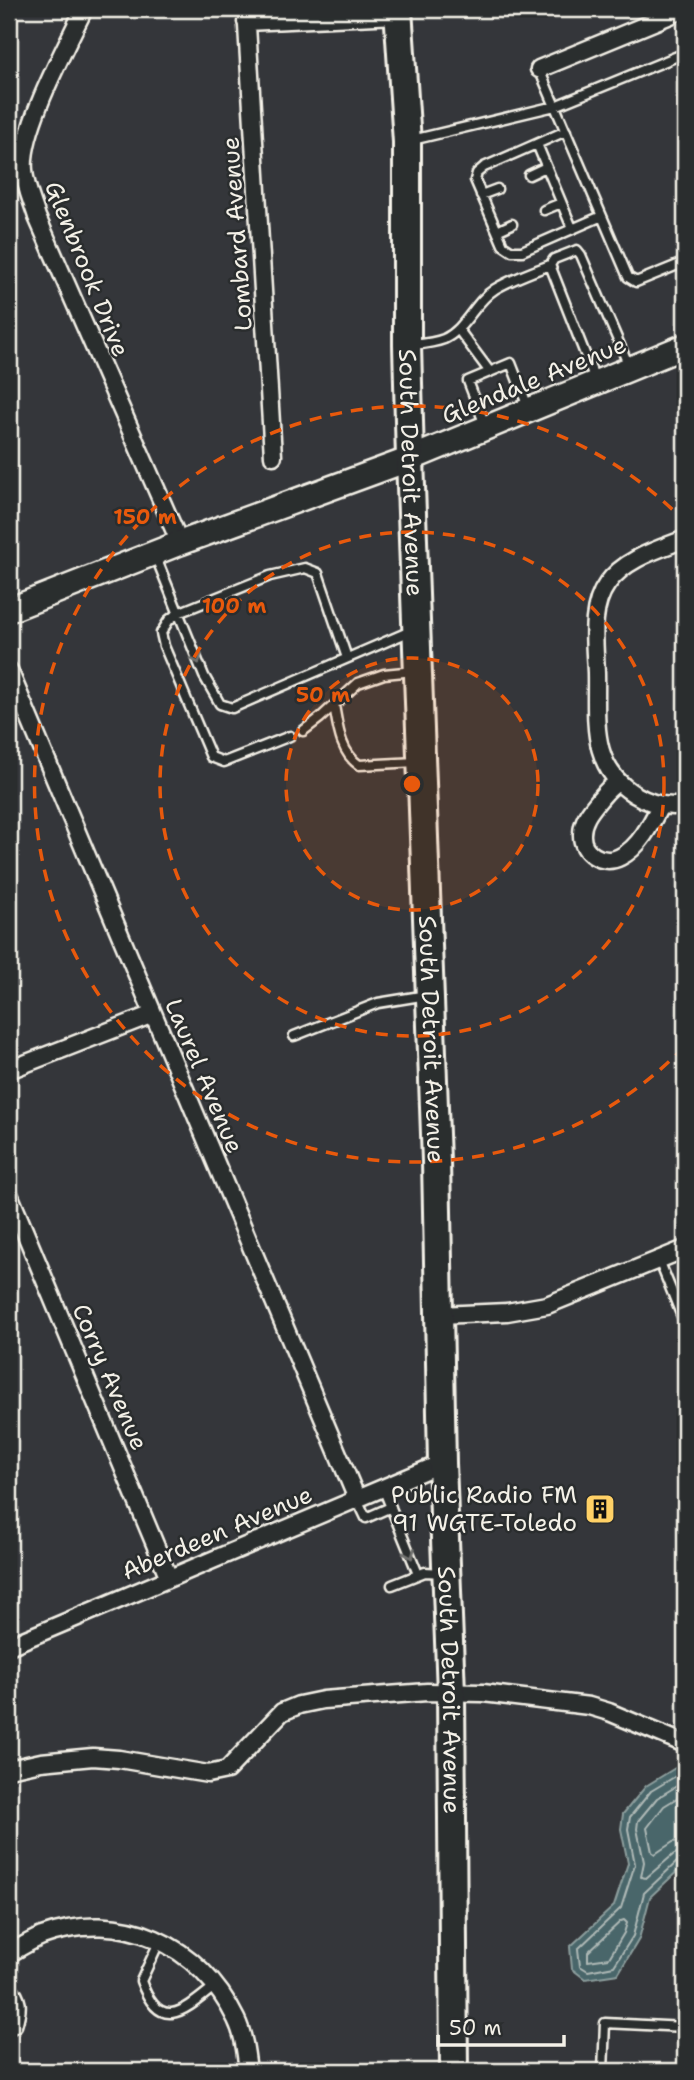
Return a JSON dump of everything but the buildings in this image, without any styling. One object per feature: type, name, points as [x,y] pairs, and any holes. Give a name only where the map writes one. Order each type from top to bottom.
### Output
[{"type":"main road","name":"South Detroit Avenue","points":[[398,12],[407,142],[410,459],[430,995],[451,1692],[454,2071]]},
{"type":"main road","name":"Glendale Avenue","points":[[9,610],[180,543],[410,459],[685,346]]},
{"type":"street","name":"Glenbrook Drive","points":[[84,9],[38,108],[27,140],[24,169],[27,188],[180,543]]},
{"type":"street","points":[[539,69],[685,9]]},
{"type":"street","points":[[246,16],[398,12]]},
{"type":"street","name":"Lombard Avenue","points":[[246,16],[273,456]]},
{"type":"street","points":[[681,806],[660,806],[645,801],[619,782],[608,770],[599,745],[594,628],[600,597],[607,584],[626,566],[685,539]]},
{"type":"street","name":"Laurel Avenue","points":[[9,670],[357,1499]]},
{"type":"street","points":[[619,782],[606,791],[586,817],[582,841],[590,853],[602,860],[613,860],[625,855],[645,831],[660,806]]},
{"type":"street","points":[[9,1070],[153,1014]]},
{"type":"street","name":"Corry Avenue","points":[[9,1194],[169,1578]]},
{"type":"street","points":[[440,1315],[536,1308],[685,1249]]},
{"type":"street","name":"Aberdeen Avenue","points":[[9,1646],[442,1462]]},
{"type":"street","points":[[9,1769],[41,1762],[93,1757],[208,1774],[227,1770],[282,1712],[323,1700],[427,1692],[483,1693],[589,1706],[685,1744]]},
{"type":"street","points":[[9,1954],[42,1936],[73,1928],[118,1927],[160,1940],[194,1962],[215,1986],[236,2018],[242,2034],[248,2071]]},
{"type":"lane","points":[[407,142],[555,106],[685,53]]},
{"type":"lane","points":[[539,69],[628,278],[636,282],[685,262]]},
{"type":"lane","points":[[566,131],[484,167],[477,173],[475,180],[481,195],[503,245],[512,251],[522,251],[602,216]]},
{"type":"lane","points":[[537,144],[572,228]]},
{"type":"lane","points":[[529,175],[546,167]]},
{"type":"lane","points":[[481,195],[497,189]]},
{"type":"lane","points":[[544,210],[561,203]]},
{"type":"lane","points":[[497,230],[512,224]]},
{"type":"lane","points":[[407,345],[445,339],[458,330],[477,305],[494,290],[577,250],[582,254],[630,369]]},
{"type":"lane","points":[[550,265],[596,382]]},
{"type":"lane","points":[[458,330],[490,372]]},
{"type":"lane","points":[[486,428],[468,381],[510,363],[529,410]]},
{"type":"lane","points":[[155,553],[204,676],[220,704],[233,708],[415,629]]},
{"type":"lane","points":[[290,736],[224,762],[211,757],[178,684],[161,637],[164,627],[178,613],[271,576],[305,568],[318,573],[347,659]]},
{"type":"lane","points":[[303,731],[358,683],[384,674],[417,671]]},
{"type":"lane","points":[[334,705],[340,737],[352,760],[359,765],[420,762]]},
{"type":"lane","points":[[294,1037],[378,1003],[430,995]]},
{"type":"lane","points":[[659,1260],[685,1324]]},
{"type":"lane","points":[[383,1488],[418,1574]]},
{"type":"lane","points":[[357,1499],[366,1518],[391,1507]]},
{"type":"lane","points":[[392,1585],[425,1572],[446,1573]]},
{"type":"lane","points":[[160,1940],[141,1981],[148,1999],[159,2010],[171,2014],[186,2009],[215,1986]]},
{"type":"lane","points":[[9,1982],[22,2008],[17,2026],[9,2031]]},
{"type":"lane","points":[[603,2071],[606,2023],[685,2027]]},
{"type":"water","points":[[680,1765],[685,1766],[685,1864],[650,1897],[639,1939],[618,1974],[585,1979],[572,1969],[570,1947],[614,1906],[628,1863],[621,1829],[623,1814],[646,1786]]},
{"type":"place","name":"Public Radio FM 91 WGTE-Toledo","points":[[600,1509]]}]
